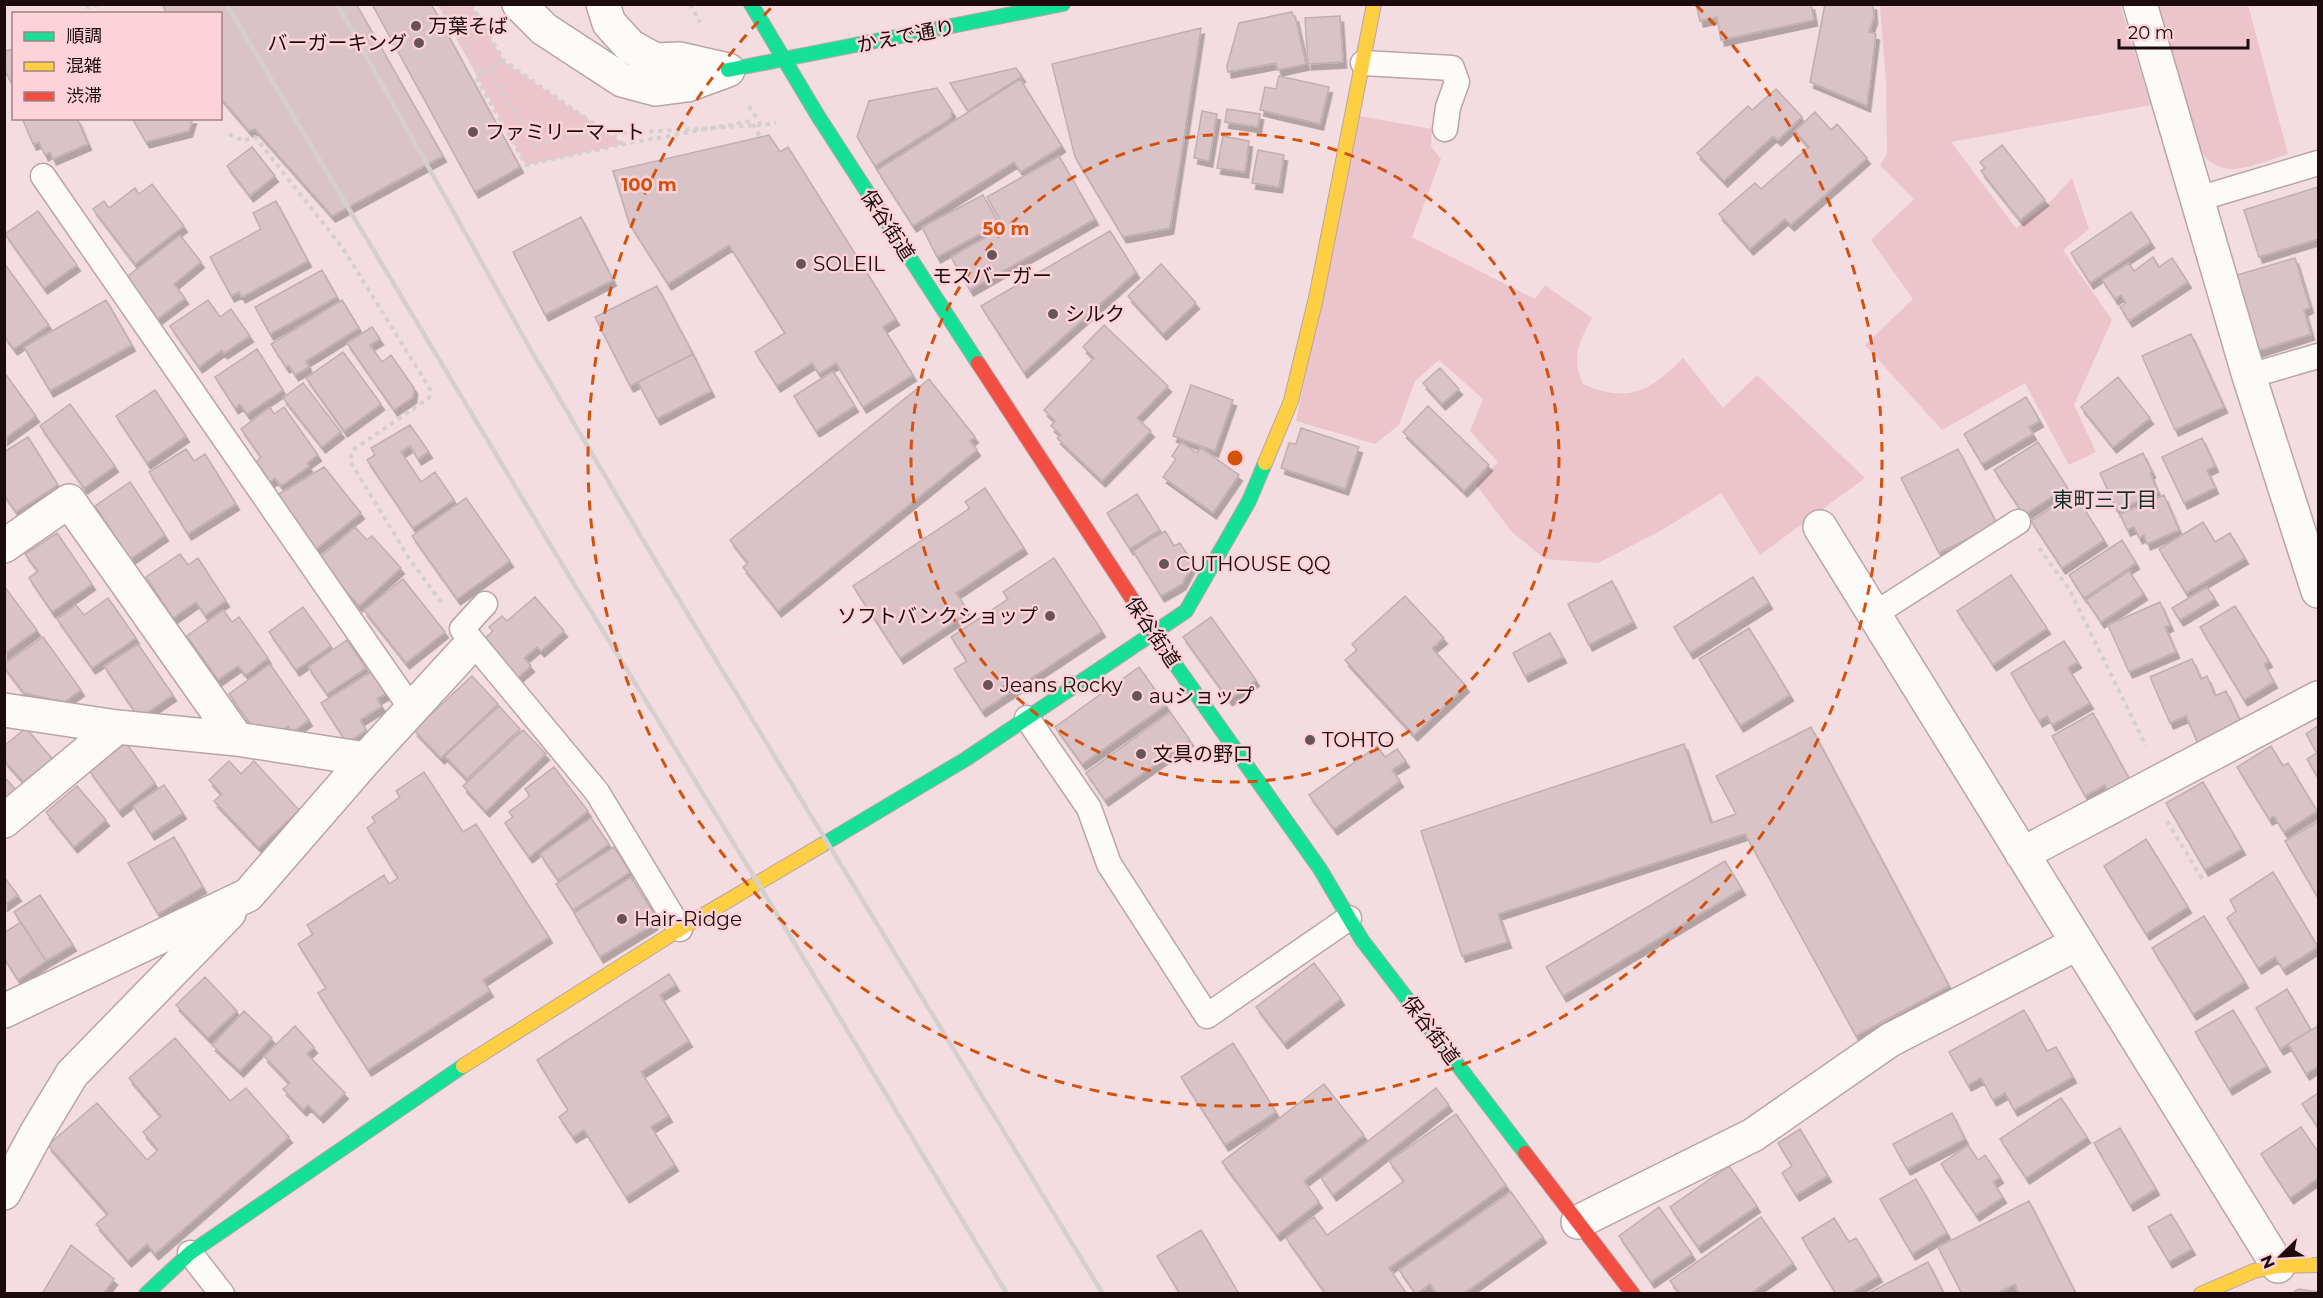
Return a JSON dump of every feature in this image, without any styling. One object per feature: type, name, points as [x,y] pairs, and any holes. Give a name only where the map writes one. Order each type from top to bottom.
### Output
[{"type":"street","points":[[519,4],[544,29],[622,80],[656,89],[687,85],[728,70]]},
{"type":"street","points":[[603,4],[609,23],[630,46],[655,60],[680,59],[728,70]]},
{"type":"street","name":"保谷街道","points":[[751,4],[824,126],[1153,633],[1320,869],[1362,940],[1633,1293]]},
{"type":"street","name":"かえで通り","points":[[728,70],[1038,7],[1063,4]]},
{"type":"street","points":[[146,1293],[190,1253],[442,1079],[680,929],[966,759],[1186,610],[1194,600],[1249,501],[1291,401],[1316,298],[1374,4]]},
{"type":"street","points":[[2140,4],[2249,376],[2319,591]]},
{"type":"street","points":[[4,546],[69,501],[237,740]]},
{"type":"street","points":[[1820,527],[2278,1266]]},
{"type":"street","points":[[4,1193],[72,1074],[248,895],[366,759],[413,711],[467,641]]},
{"type":"street","points":[[2022,854],[2319,698]]},
{"type":"street","points":[[8,706],[117,727],[237,740],[366,759]]},
{"type":"street","points":[[4,821],[117,727]]},
{"type":"street","points":[[8,1002],[248,895]]},
{"type":"street","points":[[1578,1222],[1753,1135],[1890,1040],[2078,944]]},
{"type":"street","points":[[2201,1293],[2253,1271],[2278,1266],[2319,1265]]},
{"type":"lane","points":[[1362,63],[1452,68],[1457,82],[1448,107],[1445,129]]},
{"type":"lane","points":[[2198,199],[2319,163]]},
{"type":"lane","points":[[43,176],[413,711]]},
{"type":"lane","points":[[2249,376],[2319,356]]},
{"type":"lane","points":[[1873,615],[2018,522]]},
{"type":"lane","points":[[485,604],[467,641],[597,792],[680,929]]},
{"type":"lane","points":[[1027,718],[1089,808],[1109,864],[1207,1016],[1349,918]]},
{"type":"lane","points":[[190,1253],[222,1293]]},
{"type":"path","points":[[87,4],[88,7],[101,4]]},
{"type":"path","points":[[441,4],[481,73]]},
{"type":"path","points":[[471,4],[504,62],[624,144]]},
{"type":"path","points":[[504,62],[475,76],[526,165],[624,144],[751,121],[762,140]]},
{"type":"path","points":[[489,69],[535,147],[557,136],[761,126]]},
{"type":"path","points":[[229,134],[244,141],[255,137],[342,247],[430,389],[429,398],[353,450],[350,461],[410,560],[467,641]]},
{"type":"path","points":[[2018,522],[2069,589],[2154,784],[2204,882]]},
{"type":"shaded area","points":[[438,5],[471,5],[504,62],[624,144],[526,165]]},
{"type":"shaded area","points":[[1880,5],[2120,5],[2151,105],[1951,142],[2016,228],[2049,203],[2072,178],[2089,229],[2063,250],[2112,320],[2074,405],[2096,452],[2069,465],[2025,383],[1942,430],[1865,345],[1913,299],[1871,240],[1914,199],[1880,165],[1887,154],[1886,83]]},
{"type":"shaded area","points":[[2157,5],[2248,5],[2288,154],[2252,166],[2229,169],[2208,160],[2200,149]]},
{"type":"shaded area","points":[[1359,116],[1432,129],[1431,146],[1441,159],[1412,237],[1535,299],[1545,285],[1592,318],[1578,350],[1579,374],[1583,384],[1613,393],[1638,391],[1660,379],[1683,358],[1723,408],[1757,375],[1865,478],[1760,555],[1721,493],[1662,530],[1598,563],[1545,559],[1512,532],[1476,485],[1498,462],[1470,431],[1483,399],[1439,360],[1415,381],[1399,425],[1375,444],[1296,421]]},
{"type":"building","points":[[162,4],[356,4],[443,156],[332,216],[255,129],[249,131],[222,99],[222,12],[166,12]]},
{"type":"building","points":[[372,4],[431,4],[520,167],[475,192]]},
{"type":"building","points":[[1696,4],[1811,4],[1814,20],[1721,40],[1717,17],[1700,21]]},
{"type":"building","points":[[1825,4],[1873,4],[1874,18],[1869,32],[1876,34],[1867,106],[1810,82]]},
{"type":"building","points":[[1292,12],[1295,16],[1306,64],[1278,70],[1276,63],[1228,72],[1227,66],[1239,23]]},
{"type":"building","points":[[1340,16],[1343,62],[1308,64],[1305,18]]},
{"type":"building","points":[[1201,28],[1170,228],[1123,237],[1075,157],[1052,64]]},
{"type":"building","points":[[12,49],[12,84],[4,69],[4,51]]},
{"type":"building","points":[[1016,68],[1022,76],[968,111],[950,83]]},
{"type":"building","points":[[1279,76],[1329,87],[1320,124],[1260,110],[1265,87],[1276,89]]},
{"type":"building","points":[[1020,79],[1062,146],[1021,172],[1014,162],[913,226],[877,170]]},
{"type":"building","points":[[937,88],[952,111],[950,119],[875,166],[857,137],[869,101]]},
{"type":"building","points":[[1776,89],[1802,117],[1778,140],[1773,136],[1724,181],[1697,153],[1748,106],[1752,110]]},
{"type":"building","points":[[1227,109],[1260,114],[1258,127],[1225,122]]},
{"type":"building","points":[[1202,111],[1217,114],[1209,161],[1194,158]]},
{"type":"building","points":[[1815,112],[1831,130],[1837,124],[1867,158],[1791,225],[1785,219],[1750,249],[1719,214],[1755,183],[1761,189],[1809,147],[1795,131]]},
{"type":"building","points":[[23,120],[78,120],[88,144],[53,159],[50,152],[45,155],[39,142],[33,144]]},
{"type":"building","points":[[133,120],[192,120],[189,131],[146,142]]},
{"type":"building","name":"SOLEIL","points":[[769,135],[780,152],[788,147],[896,319],[883,327],[913,375],[863,407],[836,363],[819,374],[812,363],[777,386],[755,352],[785,333],[729,245],[668,284],[629,223],[613,171]]},
{"type":"building","points":[[1223,136],[1249,141],[1245,172],[1217,168]]},
{"type":"building","points":[[2002,145],[2045,200],[2020,220],[1981,171],[1985,168],[1980,162]]},
{"type":"building","points":[[252,147],[275,176],[250,196],[227,166]]},
{"type":"building","points":[[1258,150],[1284,155],[1279,187],[1252,183]]},
{"type":"building","points":[[1059,156],[1095,219],[970,290],[951,257],[1004,227],[987,197]]},
{"type":"building","points":[[152,184],[184,226],[135,264],[93,209],[104,201],[109,208],[135,188],[139,194]]},
{"type":"building","points":[[2318,187],[2318,239],[2259,257],[2244,210]]},
{"type":"building","points":[[983,195],[999,224],[937,257],[922,227]]},
{"type":"building","points":[[276,201],[308,261],[242,297],[239,292],[231,296],[210,257],[261,229],[253,213]]},
{"type":"building","points":[[38,211],[77,265],[44,288],[5,234]]},
{"type":"building","points":[[2131,212],[2151,242],[2090,283],[2071,253]]},
{"type":"building","points":[[581,217],[613,280],[545,315],[513,252]]},
{"type":"building","points":[[1110,231],[1136,272],[1024,372],[981,306]]},
{"type":"building","points":[[180,235],[201,262],[174,284],[185,298],[155,321],[123,280]]},
{"type":"building","points":[[2153,257],[2159,267],[2172,258],[2188,282],[2129,321],[2120,307],[2126,303],[2121,295],[2115,299],[2102,280],[2129,263],[2134,271]]},
{"type":"building","points":[[2295,258],[2310,307],[2304,310],[2311,334],[2258,351],[2234,276]]},
{"type":"building","points":[[4,263],[49,325],[14,349],[4,336]]},
{"type":"building","points":[[1161,264],[1196,303],[1163,334],[1128,296]]},
{"type":"building","points":[[322,270],[337,297],[270,334],[255,307]]},
{"type":"building","points":[[657,286],[693,354],[630,386],[595,317]]},
{"type":"building","points":[[106,300],[132,345],[50,391],[24,347]]},
{"type":"building","points":[[208,300],[220,317],[231,309],[250,336],[224,353],[222,350],[199,367],[170,326]]},
{"type":"building","points":[[342,300],[359,328],[306,361],[309,367],[295,375],[289,365],[286,367],[271,344]]},
{"type":"building","points":[[1104,325],[1168,386],[1137,418],[1151,431],[1102,481],[1057,438],[1061,435],[1051,426],[1055,421],[1044,410],[1094,358],[1083,347]]},
{"type":"building","points":[[372,327],[380,339],[370,345],[382,362],[391,355],[414,388],[413,397],[394,410],[347,343]]},
{"type":"building","points":[[2191,334],[2224,407],[2175,430],[2142,356]]},
{"type":"building","points":[[257,349],[283,390],[247,414],[240,404],[235,408],[215,377]]},
{"type":"building","points":[[343,352],[381,404],[344,431],[306,378]]},
{"type":"building","points":[[693,354],[711,391],[657,419],[638,382]]},
{"type":"building","points":[[1440,368],[1459,389],[1442,404],[1423,383]]},
{"type":"building","points":[[833,371],[855,406],[816,431],[794,396]]},
{"type":"building","points":[[4,372],[36,416],[4,439]]},
{"type":"building","points":[[2118,377],[2150,418],[2113,447],[2081,407]]},
{"type":"building","points":[[929,379],[975,437],[970,441],[977,450],[778,611],[743,567],[748,563],[730,540]]},
{"type":"building","points":[[303,383],[341,432],[322,447],[283,398]]},
{"type":"building","points":[[1191,385],[1233,400],[1215,451],[1173,436]]},
{"type":"building","points":[[155,390],[186,436],[147,463],[116,416]]},
{"type":"building","points":[[2026,397],[2040,421],[2029,427],[2033,434],[1982,464],[1964,434]]},
{"type":"building","points":[[70,404],[115,466],[84,488],[40,426]]},
{"type":"building","points":[[1428,406],[1489,465],[1464,491],[1403,432]]},
{"type":"building","points":[[270,407],[274,414],[284,407],[318,455],[307,463],[309,466],[281,486],[275,478],[270,482],[256,462],[261,457],[241,429]]},
{"type":"building","points":[[410,425],[429,452],[418,459],[410,446],[401,452],[421,482],[435,472],[454,500],[413,528],[367,460],[375,455],[371,448]]},
{"type":"building","points":[[1301,428],[1359,447],[1345,489],[1281,468],[1289,443],[1296,444]]},
{"type":"building","points":[[28,437],[58,485],[16,512],[4,495],[4,452]]},
{"type":"building","points":[[2202,438],[2215,466],[2207,470],[2215,488],[2184,503],[2162,457]]},
{"type":"building","points":[[1181,442],[1197,453],[1201,448],[1239,475],[1213,513],[1163,477],[1176,459],[1172,456]]},
{"type":"building","points":[[2038,442],[2067,487],[2024,515],[1994,470]]},
{"type":"building","points":[[186,449],[194,461],[205,454],[236,504],[188,534],[149,472]]},
{"type":"building","points":[[1958,449],[1997,524],[1939,553],[1901,478]]},
{"type":"building","points":[[2143,453],[2158,492],[2117,511],[2100,473]]},
{"type":"building","points":[[324,467],[361,513],[316,549],[274,497]]},
{"type":"building","points":[[130,482],[165,535],[130,559],[95,506]]},
{"type":"building","points":[[985,488],[1024,548],[956,593],[969,612],[900,658],[853,586],[970,508],[965,502]]},
{"type":"building","points":[[2074,493],[2104,540],[2062,568],[2031,521]]},
{"type":"building","points":[[1137,494],[1160,530],[1130,549],[1107,513]]},
{"type":"building","points":[[2164,495],[2179,530],[2147,544],[2144,535],[2139,538],[2134,527],[2127,530],[2120,514]]},
{"type":"building","points":[[466,498],[510,561],[457,599],[412,536]]},
{"type":"building","points":[[2203,522],[2215,542],[2230,533],[2245,558],[2186,593],[2159,549]]},
{"type":"building","points":[[355,527],[367,540],[372,536],[401,568],[359,606],[318,559]]},
{"type":"building","points":[[1165,531],[1174,546],[1180,543],[1193,564],[1182,584],[1161,596],[1133,551]]},
{"type":"building","points":[[57,533],[92,584],[52,612],[29,578],[38,571],[25,554]]},
{"type":"building","points":[[2122,540],[2136,563],[2084,598],[2069,575]]},
{"type":"building","points":[[180,554],[188,565],[198,558],[226,601],[205,615],[196,602],[173,618],[146,577]]},
{"type":"building","points":[[1054,558],[1102,631],[982,711],[954,669],[967,661],[951,637],[1008,599],[1003,592]]},
{"type":"building","points":[[2129,571],[2144,594],[2101,622],[2086,600]]},
{"type":"building","points":[[2011,575],[2047,628],[1993,665],[1957,611]]},
{"type":"building","points":[[1753,577],[1769,603],[1690,653],[1674,627]]},
{"type":"building","points":[[403,579],[445,632],[406,663],[364,610]]},
{"type":"building","points":[[1612,581],[1633,622],[1589,645],[1568,604]]},
{"type":"building","points":[[4,586],[37,630],[4,654]]},
{"type":"building","points":[[2207,587],[2215,599],[2180,620],[2172,608]]},
{"type":"building","points":[[1405,596],[1444,638],[1432,648],[1466,686],[1414,735],[1345,660],[1357,650],[1352,644]]},
{"type":"building","points":[[535,597],[564,631],[541,651],[537,647],[524,658],[531,666],[517,678],[484,639],[493,631],[489,627],[502,616],[507,621]]},
{"type":"building","points":[[108,598],[136,638],[92,668],[57,619],[76,605],[84,615]]},
{"type":"building","points":[[2160,602],[2170,625],[2165,627],[2176,652],[2129,672],[2108,625]]},
{"type":"building","points":[[2235,606],[2269,661],[2264,664],[2274,682],[2244,700],[2200,627]]},
{"type":"building","points":[[303,607],[331,646],[296,670],[269,632]]},
{"type":"building","points":[[223,610],[232,622],[239,617],[268,658],[246,675],[238,666],[218,680],[187,636]]},
{"type":"building","points":[[1211,617],[1256,680],[1229,700],[1183,637]]},
{"type":"building","points":[[1749,628],[1790,695],[1740,726],[1699,659]]},
{"type":"building","points":[[1550,633],[1563,657],[1525,676],[1513,653]]},
{"type":"building","points":[[43,637],[81,690],[64,702],[24,693],[4,667],[4,664]]},
{"type":"building","points":[[347,640],[366,668],[327,694],[308,667]]},
{"type":"building","points":[[2064,641],[2078,662],[2068,668],[2090,703],[2052,725],[2047,716],[2039,721],[2011,673]]},
{"type":"building","points":[[138,644],[173,695],[139,718],[104,666]]},
{"type":"building","points":[[2192,659],[2201,679],[2207,676],[2215,696],[2226,691],[2242,725],[2198,744],[2186,716],[2170,723],[2150,677]]},
{"type":"building","points":[[270,664],[309,720],[292,732],[288,726],[277,734],[273,727],[264,734],[258,724],[253,728],[229,694]]},
{"type":"building","points":[[1139,667],[1166,705],[1082,764],[1055,727]]},
{"type":"building","points":[[372,671],[387,693],[377,699],[382,706],[360,720],[366,730],[347,743],[321,703]]},
{"type":"building","points":[[472,676],[498,704],[441,758],[414,730]]},
{"type":"building","points":[[499,706],[520,729],[467,779],[445,756]]},
{"type":"building","points":[[1170,712],[1190,740],[1105,800],[1086,773]]},
{"type":"building","points":[[2093,713],[2131,782],[2109,793],[2105,785],[2085,796],[2052,736]]},
{"type":"building","points":[[2318,726],[2318,778],[2307,759],[2317,753],[2306,734]]},
{"type":"building","points":[[1811,727],[1949,986],[1856,1036],[1745,834],[1498,914],[1508,942],[1462,956],[1421,831],[1684,744],[1711,823],[1736,814],[1716,776]]},
{"type":"building","points":[[26,728],[55,762],[27,786],[4,760],[4,746]]},
{"type":"building","points":[[523,730],[546,754],[486,811],[463,786]]},
{"type":"building","points":[[126,743],[155,783],[119,811],[89,770]]},
{"type":"building","points":[[1377,746],[1385,757],[1397,749],[1406,761],[1392,770],[1400,781],[1334,829],[1309,795]]},
{"type":"building","points":[[2271,746],[2283,766],[2288,763],[2317,811],[2284,832],[2274,816],[2269,819],[2237,767]]},
{"type":"building","points":[[229,761],[241,774],[254,761],[299,810],[259,848],[214,801],[222,794],[209,780]]},
{"type":"building","points":[[554,767],[588,811],[529,857],[505,823],[513,817],[509,812],[530,796],[525,789]]},
{"type":"building","points":[[424,772],[463,832],[476,824],[549,937],[483,980],[490,991],[368,1070],[318,993],[326,988],[298,944],[313,934],[307,925],[384,875],[389,884],[398,878],[367,828],[375,822],[372,817],[400,797],[396,791]]},
{"type":"building","points":[[4,777],[18,792],[4,804]]},
{"type":"building","points":[[2203,782],[2242,849],[2205,870],[2166,803]]},
{"type":"building","points":[[164,785],[183,813],[151,834],[133,806]]},
{"type":"building","points":[[77,786],[106,820],[74,847],[46,812]]},
{"type":"building","points":[[591,818],[609,844],[558,880],[540,854]]},
{"type":"building","points":[[2318,821],[2318,898],[2285,841]]},
{"type":"building","points":[[174,837],[203,887],[158,914],[128,863]]},
{"type":"building","points":[[2146,839],[2188,907],[2146,934],[2104,866]]},
{"type":"building","points":[[614,847],[630,872],[573,910],[556,884]]},
{"type":"building","points":[[1725,861],[1742,889],[1563,996],[1546,967]]},
{"type":"building","points":[[2273,872],[2318,947],[2283,969],[2275,957],[2258,968],[2227,918],[2236,911],[2230,900]]},
{"type":"building","points":[[4,877],[18,895],[4,905]]},
{"type":"building","points":[[631,877],[655,915],[654,924],[600,957],[574,913]]},
{"type":"building","points":[[40,895],[73,945],[46,961],[14,912]]},
{"type":"building","points":[[2204,916],[2245,982],[2193,1014],[2152,948]]},
{"type":"building","points":[[21,922],[46,961],[18,980],[4,958],[4,933]]},
{"type":"building","points":[[1314,963],[1341,999],[1284,1043],[1256,1007]]},
{"type":"building","points":[[669,974],[676,985],[660,995],[689,1041],[641,1072],[669,1116],[651,1127],[675,1165],[626,1197],[584,1130],[573,1137],[559,1117],[568,1110],[537,1060]]},
{"type":"building","points":[[205,977],[237,1011],[208,1038],[176,1005]]},
{"type":"building","points":[[2287,989],[2311,1030],[2280,1049],[2256,1008]]},
{"type":"building","points":[[2024,1010],[2047,1051],[2056,1047],[2073,1077],[2014,1110],[2005,1093],[1993,1100],[1981,1078],[1968,1085],[1949,1052]]},
{"type":"building","points":[[2233,1010],[2267,1066],[2229,1089],[2195,1032]]},
{"type":"building","points":[[244,1011],[272,1038],[240,1071],[212,1045]]},
{"type":"building","points":[[295,1026],[314,1047],[307,1054],[345,1093],[320,1117],[308,1105],[303,1110],[283,1089],[290,1083],[264,1056]]},
{"type":"building","points":[[2318,1026],[2318,1066],[2306,1074],[2288,1044]]},
{"type":"building","points":[[175,1038],[230,1101],[246,1088],[289,1137],[155,1254],[147,1244],[128,1261],[96,1224],[108,1214],[48,1145],[97,1103],[147,1160],[158,1150],[143,1132],[161,1116],[129,1078]]},
{"type":"building","points":[[1233,1043],[1276,1112],[1225,1145],[1181,1077]]},
{"type":"building","points":[[1324,1084],[1364,1135],[1304,1181],[1319,1202],[1277,1235],[1222,1162]]},
{"type":"building","points":[[1436,1088],[1449,1105],[1333,1195],[1321,1178]]},
{"type":"building","points":[[2318,1093],[2318,1127],[2302,1104]]},
{"type":"building","points":[[2061,1098],[2087,1137],[2026,1178],[2000,1139]]},
{"type":"building","points":[[1952,1113],[1965,1139],[1907,1169],[1893,1144]]},
{"type":"building","points":[[1456,1114],[1506,1185],[1389,1268],[1407,1294],[1326,1294],[1286,1238],[1314,1217],[1327,1235],[1404,1181],[1389,1161]]},
{"type":"building","points":[[2301,1127],[2318,1152],[2318,1178],[2290,1198],[2261,1154]]},
{"type":"building","points":[[2120,1128],[2156,1189],[2130,1205],[2094,1143]]},
{"type":"building","points":[[1800,1129],[1828,1176],[1796,1195],[1782,1173],[1792,1166],[1778,1143]]},
{"type":"building","points":[[1968,1145],[1978,1160],[1985,1155],[2000,1177],[1993,1182],[2003,1197],[1976,1215],[1941,1164]]},
{"type":"building","points":[[1729,1166],[1757,1206],[1698,1247],[1670,1207]]},
{"type":"building","points":[[1916,1179],[1947,1233],[1912,1254],[1880,1199]]},
{"type":"building","points":[[1511,1192],[1543,1237],[1463,1294],[1437,1294],[1430,1284],[1416,1294],[1399,1270]]},
{"type":"building","points":[[2029,1201],[2076,1294],[2019,1294],[2015,1284],[1996,1294],[1962,1294],[1938,1247]]},
{"type":"building","points":[[1659,1207],[1692,1254],[1651,1282],[1619,1236]]},
{"type":"building","points":[[2171,1214],[2192,1249],[2169,1262],[2148,1227]]},
{"type":"building","points":[[1761,1217],[1793,1263],[1750,1294],[1680,1294],[1670,1281]]},
{"type":"building","points":[[1834,1218],[1849,1242],[1856,1238],[1879,1276],[1849,1294],[1836,1294],[1802,1238]]},
{"type":"building","points":[[1201,1230],[1239,1294],[1180,1294],[1157,1256]]},
{"type":"building","points":[[71,1245],[114,1279],[103,1294],[42,1294]]},
{"type":"building","points":[[1928,1262],[1944,1294],[1867,1294]]},
{"type":"building","points":[[2298,1289],[2318,1292],[2318,1294],[2292,1294]]},
{"type":"railway","points":[[226,4],[560,561],[1007,1294]]},
{"type":"railway","points":[[337,4],[532,352],[650,552],[1103,1294]]},
{"type":"traffic: fast","points":[[751,4],[818,116],[978,363]]},
{"type":"traffic: fast","points":[[728,70],[1063,4]]},
{"type":"traffic: fast","points":[[822,845],[966,759],[1186,611],[1249,501],[1265,463]]},
{"type":"traffic: fast","points":[[1172,660],[1320,869],[1362,940],[1525,1153]]},
{"type":"traffic: fast","points":[[146,1294],[190,1253],[463,1066]]},
{"type":"traffic: slow","points":[[1265,463],[1291,401],[1316,298],[1374,4]]},
{"type":"traffic: slow","points":[[463,1066],[680,929],[822,845]]},
{"type":"traffic: slow","points":[[2201,1294],[2254,1271],[2278,1266],[2318,1265]]},
{"type":"traffic: jam","points":[[978,363],[1172,660]]},
{"type":"traffic: jam","points":[[1525,1153],[1633,1294]]},
{"type":"place","name":"万葉そば","points":[[416,26]]},
{"type":"place","name":"バーガーキング","points":[[419,43]]},
{"type":"place","name":"ファミリーマート","points":[[473,132]]},
{"type":"place","name":"モスバーガー","points":[[992,255]]},
{"type":"place","name":"SOLEIL","points":[[801,264]]},
{"type":"place","name":"シルク","points":[[1053,314]]},
{"type":"place","name":"CUTHOUSE QQ","points":[[1164,564]]},
{"type":"place","name":"ソフトバンクショップ","points":[[1050,616]]},
{"type":"place","name":"Jeans Rocky","points":[[988,685]]},
{"type":"place","name":"auショップ","points":[[1137,696]]},
{"type":"place","name":"TOHTO","points":[[1310,740]]},
{"type":"place","name":"文具の野口","points":[[1141,754]]},
{"type":"place","name":"Hair-Ridge","points":[[622,919]]},
{"type":"district","name":"東町三丁目","points":[[2105,499]]}]
